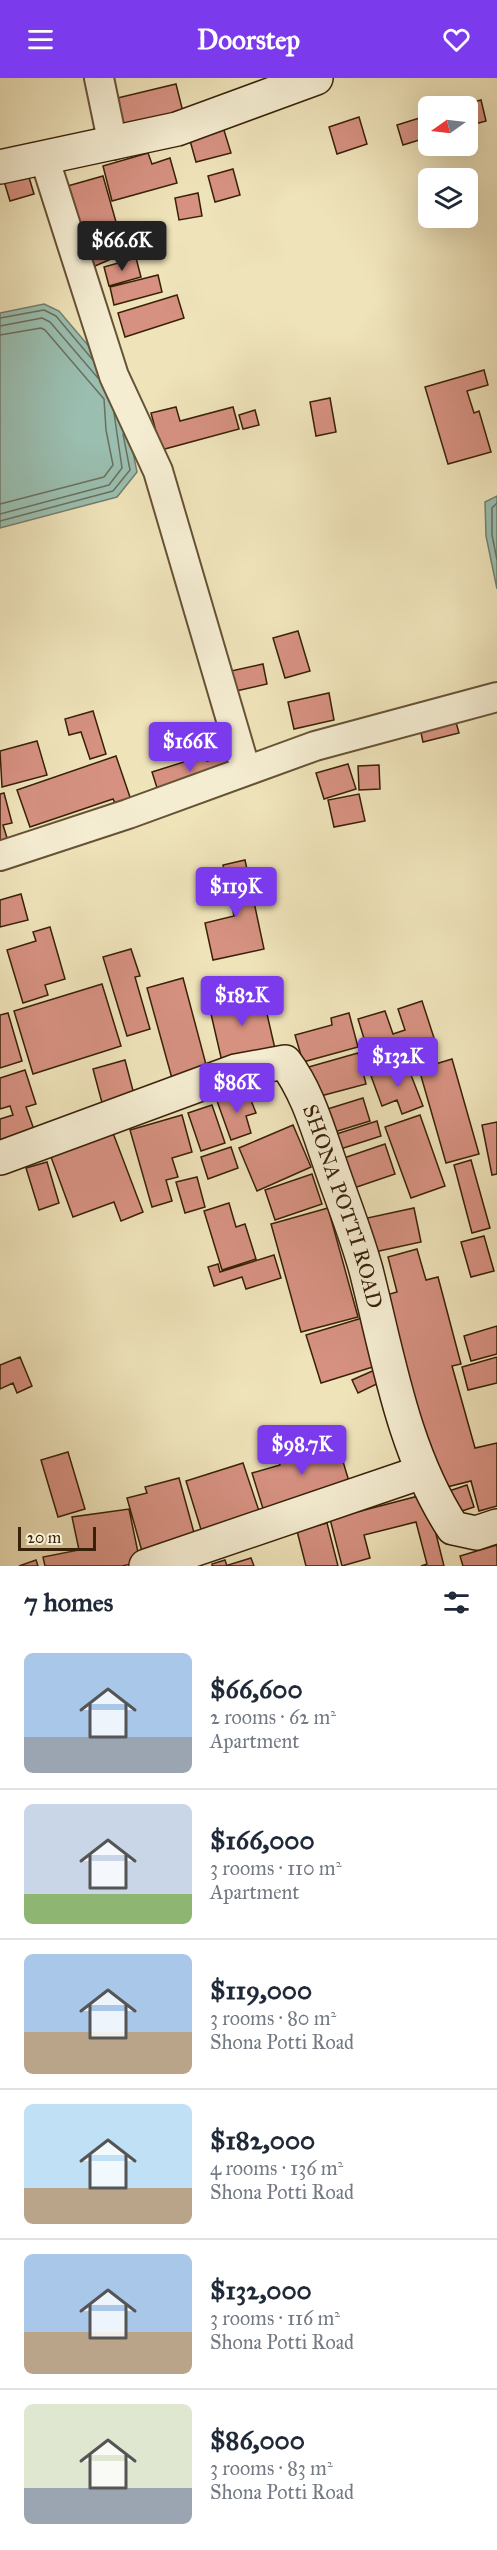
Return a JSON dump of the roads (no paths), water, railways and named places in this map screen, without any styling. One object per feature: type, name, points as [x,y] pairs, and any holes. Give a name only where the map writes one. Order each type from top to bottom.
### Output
[{"type":"main road","points":[[0,167],[113,145],[177,129],[316,78]]},
{"type":"main road","name":"SHONA POTTI ROAD","points":[[0,1158],[236,1071],[285,1062],[298,1079],[312,1114],[361,1256],[386,1358],[422,1472]]},
{"type":"main road","points":[[146,1566],[422,1472],[432,1496],[453,1528],[476,1533],[497,1526]]},
{"type":"street","points":[[99,78],[113,145]]},
{"type":"street","points":[[44,157],[114,376],[158,471],[246,771]]},
{"type":"street","points":[[0,856],[315,746],[497,697]]},
{"type":"water","points":[[44,304],[59,311],[126,390],[128,427],[137,472],[117,497],[0,528],[0,313]]},
{"type":"water","points":[[497,496],[497,589],[486,536],[485,502]]}]
